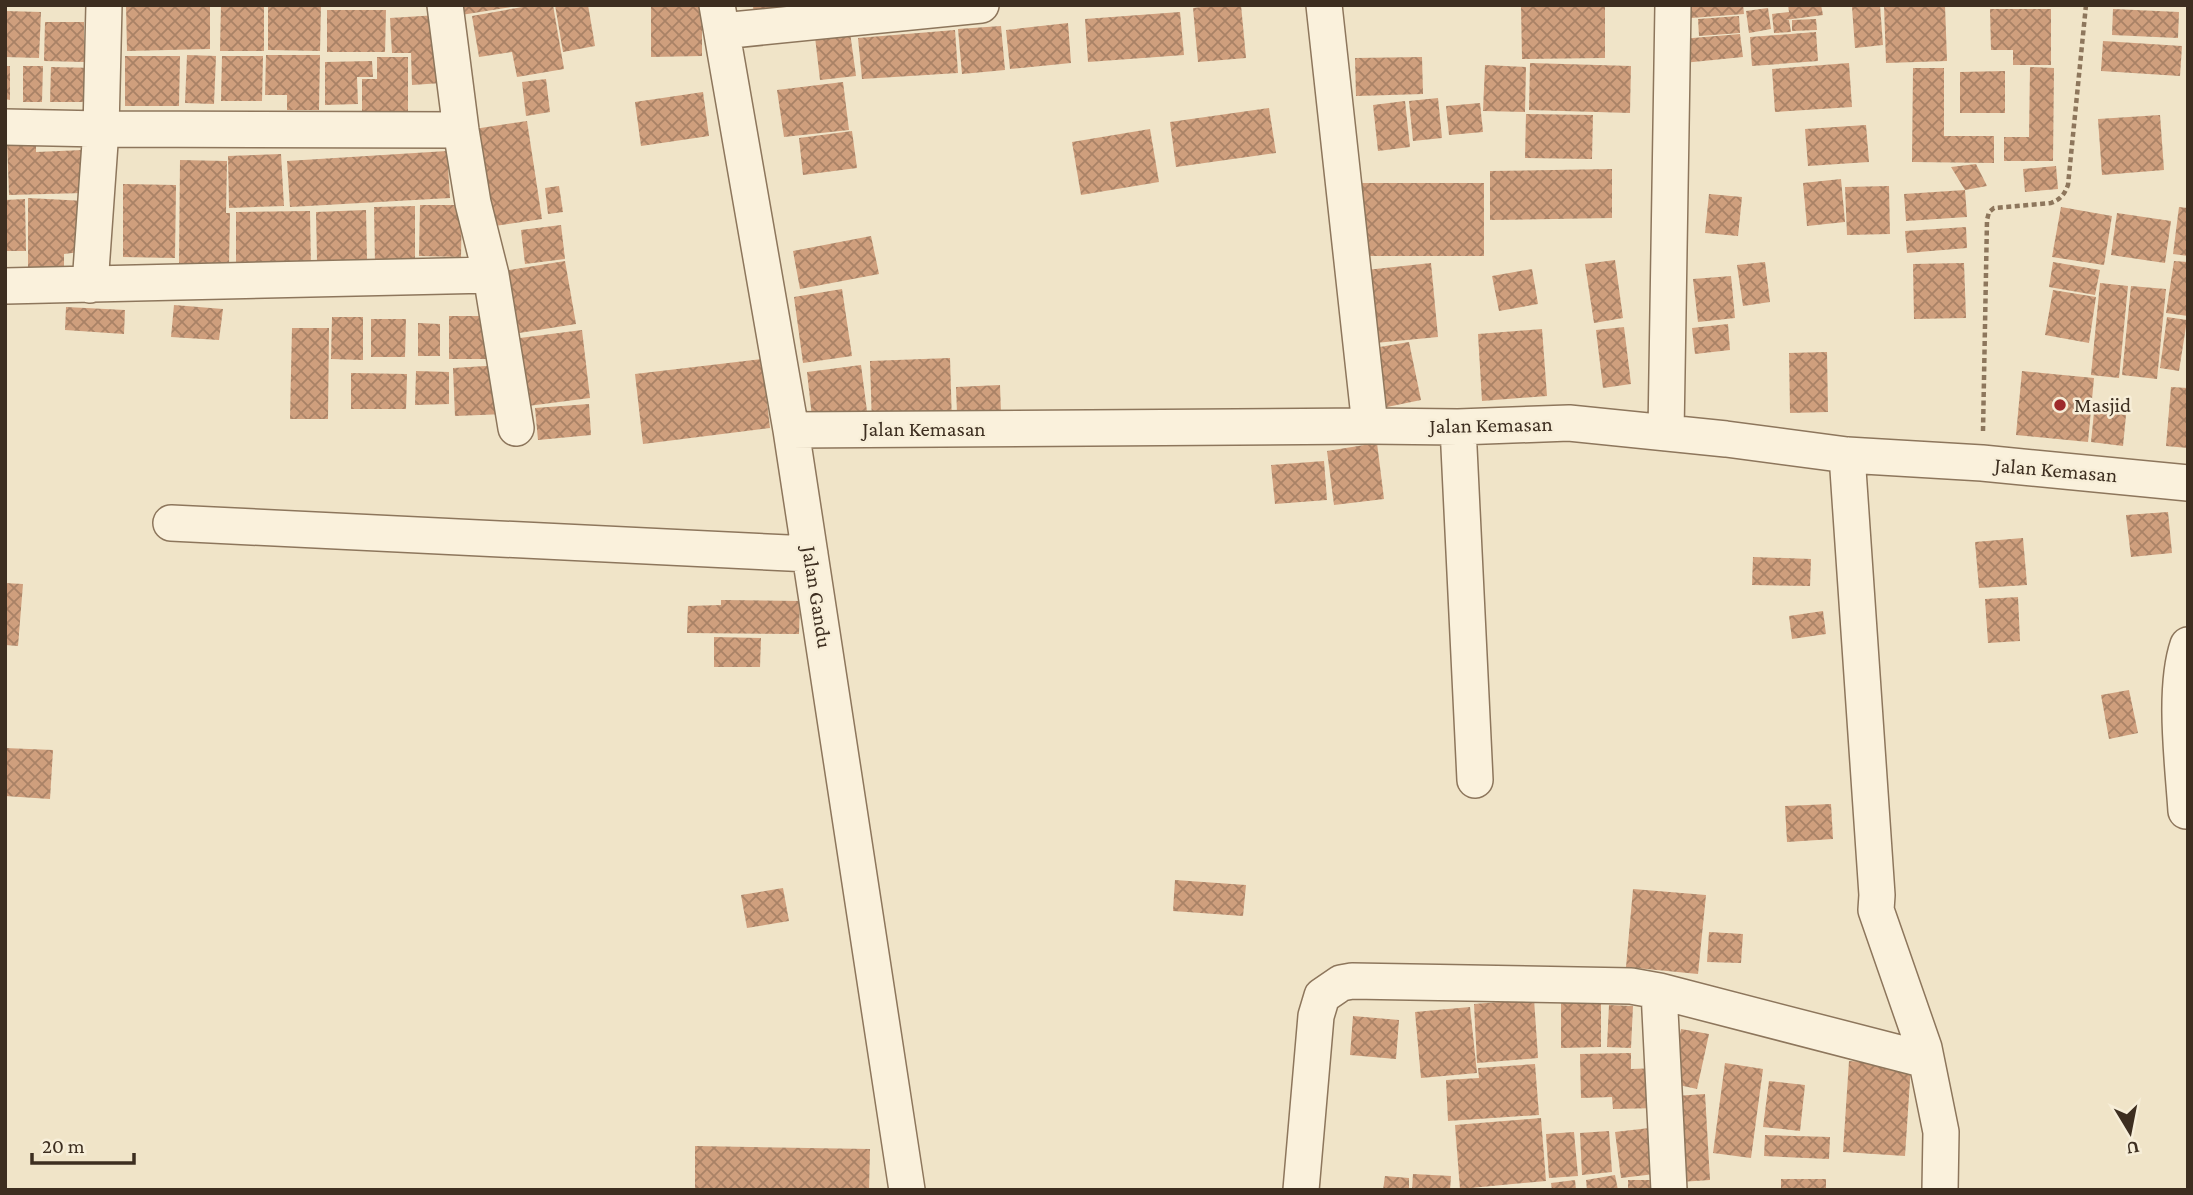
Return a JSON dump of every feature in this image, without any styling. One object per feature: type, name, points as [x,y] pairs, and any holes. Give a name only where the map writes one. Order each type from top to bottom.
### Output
[{"type":"street","points":[[90,285],[101,129],[104,5]]},
{"type":"street","points":[[445,5],[473,203],[491,275],[516,428]]},
{"type":"street","points":[[719,18],[981,5]]},
{"type":"street","points":[[1324,5],[1370,426]]},
{"type":"street","points":[[1666,432],[1673,5]]},
{"type":"street","name":"Jalan Gandu","points":[[719,18],[791,430],[907,1190]]},
{"type":"street","points":[[5,127],[461,130]]},
{"type":"street","points":[[5,286],[491,275]]},
{"type":"street","name":"Jalan Kemasan","points":[[791,430],[1458,427],[1569,423],[1666,432],[1847,455],[1982,463],[2188,483]]},
{"type":"street","points":[[1458,427],[1475,780]]},
{"type":"street","points":[[1847,455],[1876,910],[1924,1048],[1941,1132],[1940,1190]]},
{"type":"street","points":[[171,523],[810,554]]},
{"type":"street","points":[[2186,811],[2180,718],[2183,660],[2188,645]]},
{"type":"street","points":[[1301,1190],[1316,1016],[1322,996],[1341,983],[1352,981],[1631,986],[1926,1060]]},
{"type":"street","points":[[1658,991],[1669,1190]]},
{"type":"path","points":[[1982,463],[1987,220],[1989,212],[1994,208],[2051,203],[2064,195],[2068,185],[2085,5]]},
{"type":"building","points":[[126,5],[210,5],[210,49],[127,51]]},
{"type":"building","points":[[221,5],[264,5],[264,51],[220,51]]},
{"type":"building","points":[[268,5],[321,5],[320,51],[268,50]]},
{"type":"building","points":[[460,5],[511,5],[511,7],[461,15]]},
{"type":"building","points":[[534,5],[553,5],[564,69],[517,77],[512,52],[479,57],[472,16]]},
{"type":"building","points":[[555,5],[588,5],[595,46],[563,52]]},
{"type":"building","points":[[651,5],[702,5],[702,56],[651,57]]},
{"type":"building","points":[[753,5],[798,5],[799,16],[754,20]]},
{"type":"building","points":[[1241,5],[1246,58],[1198,62],[1193,8]]},
{"type":"building","points":[[1521,5],[1605,5],[1605,58],[1522,59]]},
{"type":"building","points":[[1677,5],[1743,5],[1744,14],[1678,19]]},
{"type":"building","points":[[1788,5],[1821,5],[1823,15],[1785,20],[1789,20],[1791,32],[1774,33],[1772,14],[1789,12]]},
{"type":"building","points":[[1880,5],[1883,45],[1855,48],[1852,7]]},
{"type":"building","points":[[1884,5],[1945,5],[1947,61],[1886,63]]},
{"type":"building","points":[[1768,8],[1771,29],[1749,33],[1746,11]]},
{"type":"building","points":[[1990,9],[2051,9],[2051,65],[2013,65],[2013,50],[1991,50]]},
{"type":"building","points":[[2113,9],[2179,12],[2178,38],[2112,35]]},
{"type":"building","points":[[327,10],[386,10],[385,52],[327,52]]},
{"type":"building","points":[[5,11],[41,12],[39,58],[5,57]]},
{"type":"building","points":[[1180,12],[1184,55],[1088,62],[1085,19]]},
{"type":"building","points":[[438,15],[442,83],[412,85],[411,53],[392,53],[390,18]]},
{"type":"building","points":[[1739,16],[1740,33],[1699,36],[1698,19]]},
{"type":"building","points":[[1816,19],[1817,30],[1792,31],[1792,20]]},
{"type":"building","points":[[45,22],[84,22],[84,62],[44,61]]},
{"type":"building","points":[[1068,23],[1071,63],[1010,69],[1006,30]]},
{"type":"building","points":[[1001,26],[1005,70],[962,74],[958,29]]},
{"type":"building","points":[[955,30],[958,73],[862,79],[858,38]]},
{"type":"building","points":[[850,32],[856,76],[820,80],[815,37]]},
{"type":"building","points":[[1816,32],[1818,61],[1752,66],[1750,37]]},
{"type":"building","points":[[1740,34],[1743,57],[1683,63],[1681,39]]},
{"type":"building","points":[[2103,41],[2182,46],[2180,76],[2101,71]]},
{"type":"building","points":[[187,55],[216,56],[214,104],[185,103]]},
{"type":"building","points":[[266,55],[320,55],[319,110],[287,110],[287,95],[265,95]]},
{"type":"building","points":[[125,56],[180,56],[179,106],[125,106]]},
{"type":"building","points":[[222,56],[263,56],[262,101],[221,101]]},
{"type":"building","points":[[377,57],[408,57],[408,117],[362,118],[362,79],[377,79]]},
{"type":"building","points":[[1422,57],[1423,94],[1356,96],[1355,58]]},
{"type":"building","points":[[372,61],[373,77],[357,77],[358,104],[325,105],[325,62]]},
{"type":"building","points":[[1530,63],[1631,66],[1630,113],[1529,110]]},
{"type":"building","points":[[1849,63],[1852,107],[1775,112],[1772,69]]},
{"type":"building","points":[[1485,65],[1526,67],[1525,112],[1483,111]]},
{"type":"building","points":[[5,66],[10,66],[10,100],[5,99]]},
{"type":"building","points":[[23,66],[43,66],[42,102],[23,102]]},
{"type":"building","points":[[51,67],[97,68],[96,102],[50,102]]},
{"type":"building","points":[[2030,67],[2054,68],[2053,161],[2004,161],[2004,137],[2029,137]]},
{"type":"building","points":[[1913,68],[1944,68],[1944,136],[1994,136],[1994,163],[1912,162]]},
{"type":"building","points":[[2005,71],[2005,113],[1960,113],[1960,72]]},
{"type":"building","points":[[546,79],[550,112],[526,116],[522,82]]},
{"type":"building","points":[[843,82],[849,130],[784,137],[777,90]]},
{"type":"building","points":[[703,92],[709,136],[641,146],[635,102]]},
{"type":"building","points":[[1438,98],[1442,138],[1413,141],[1409,101]]},
{"type":"building","points":[[1405,101],[1410,147],[1378,151],[1373,105]]},
{"type":"building","points":[[1480,103],[1483,132],[1449,135],[1446,106]]},
{"type":"building","points":[[1269,108],[1276,153],[1176,167],[1170,122]]},
{"type":"building","points":[[1526,114],[1593,115],[1592,159],[1525,158]]},
{"type":"building","points":[[2160,115],[2164,170],[2102,175],[2098,119]]},
{"type":"building","points":[[527,121],[542,219],[488,227],[474,129]]},
{"type":"building","points":[[1866,125],[1869,162],[1808,166],[1805,129]]},
{"type":"building","points":[[1150,129],[1159,182],[1081,195],[1072,142]]},
{"type":"building","points":[[852,131],[857,168],[803,175],[799,138]]},
{"type":"building","points":[[7,140],[36,140],[36,152],[83,150],[84,193],[9,195]]},
{"type":"building","points":[[447,151],[450,198],[290,207],[287,161]]},
{"type":"building","points":[[281,154],[284,206],[229,208],[228,156]]},
{"type":"building","points":[[180,160],[227,161],[229,266],[179,266]]},
{"type":"building","points":[[1976,164],[1987,186],[1965,190],[1951,167]]},
{"type":"building","points":[[2056,166],[2058,189],[2025,192],[2023,169]]},
{"type":"building","points":[[1612,169],[1612,218],[1490,220],[1490,171]]},
{"type":"building","points":[[1841,179],[1845,222],[1807,226],[1803,183]]},
{"type":"building","points":[[1355,183],[1484,183],[1484,256],[1355,256]]},
{"type":"building","points":[[123,184],[176,185],[175,258],[123,257]]},
{"type":"building","points":[[559,186],[563,212],[548,214],[545,188]]},
{"type":"building","points":[[1889,186],[1890,234],[1847,235],[1845,187]]},
{"type":"building","points":[[1965,190],[1967,217],[1906,221],[1904,194]]},
{"type":"building","points":[[1709,194],[1742,197],[1738,236],[1705,233]]},
{"type":"building","points":[[28,198],[85,201],[80,252],[64,254],[64,269],[28,269]]},
{"type":"building","points":[[25,199],[26,251],[5,251],[5,200]]},
{"type":"building","points":[[420,205],[462,205],[461,257],[419,256]]},
{"type":"building","points":[[415,206],[415,263],[375,264],[374,207]]},
{"type":"building","points":[[2061,207],[2112,216],[2104,265],[2052,257]]},
{"type":"building","points":[[2179,207],[2188,208],[2188,256],[2173,254]]},
{"type":"building","points":[[366,210],[367,260],[317,261],[316,212]]},
{"type":"building","points":[[310,211],[311,269],[236,269],[236,212]]},
{"type":"building","points":[[2117,213],[2171,221],[2165,263],[2111,255]]},
{"type":"building","points":[[561,225],[565,259],[525,264],[521,230]]},
{"type":"building","points":[[1966,227],[1967,248],[1907,253],[1905,231]]},
{"type":"building","points":[[871,236],[879,274],[800,289],[793,251]]},
{"type":"building","points":[[1615,260],[1623,318],[1594,323],[1585,264]]},
{"type":"building","points":[[565,261],[576,324],[507,335],[497,272]]},
{"type":"building","points":[[2174,261],[2188,262],[2188,316],[2166,313]]},
{"type":"building","points":[[1765,262],[1770,302],[1743,306],[1737,265]]},
{"type":"building","points":[[2053,262],[2100,270],[2095,295],[2049,287]]},
{"type":"building","points":[[1431,263],[1438,337],[1365,344],[1357,271]]},
{"type":"building","points":[[1964,263],[1966,318],[1914,319],[1913,264]]},
{"type":"building","points":[[1532,269],[1538,304],[1499,311],[1492,276]]},
{"type":"building","points":[[1731,276],[1735,318],[1698,322],[1693,279]]},
{"type":"building","points":[[2100,283],[2128,286],[2119,378],[2091,375]]},
{"type":"building","points":[[2131,286],[2166,289],[2157,379],[2122,375]]},
{"type":"building","points":[[842,289],[852,356],[803,363],[794,297]]},
{"type":"building","points":[[2053,290],[2096,297],[2089,343],[2045,335]]},
{"type":"building","points":[[174,305],[223,309],[219,340],[171,337]]},
{"type":"building","points":[[66,307],[125,310],[124,334],[65,330]]},
{"type":"building","points":[[449,316],[491,316],[490,359],[449,359]]},
{"type":"building","points":[[332,317],[363,317],[363,360],[331,359]]},
{"type":"building","points":[[2167,317],[2187,320],[2179,371],[2160,368]]},
{"type":"building","points":[[371,319],[406,319],[405,357],[371,357]]},
{"type":"building","points":[[418,323],[440,324],[440,356],[418,356]]},
{"type":"building","points":[[1728,324],[1730,350],[1695,354],[1692,328]]},
{"type":"building","points":[[1624,327],[1631,384],[1603,388],[1596,330]]},
{"type":"building","points":[[292,328],[329,328],[328,419],[290,419]]},
{"type":"building","points":[[1542,329],[1547,396],[1482,401],[1478,334]]},
{"type":"building","points":[[582,330],[590,398],[520,407],[512,339]]},
{"type":"building","points":[[1409,342],[1421,400],[1387,407],[1374,348]]},
{"type":"building","points":[[1827,352],[1828,412],[1790,413],[1789,353]]},
{"type":"building","points":[[950,358],[952,423],[872,425],[870,361]]},
{"type":"building","points":[[762,359],[770,428],[643,444],[635,374]]},
{"type":"building","points":[[502,365],[505,414],[455,416],[453,368]]},
{"type":"building","points":[[861,365],[868,419],[813,426],[807,372]]},
{"type":"building","points":[[416,371],[449,372],[449,404],[415,405]]},
{"type":"building","points":[[2022,371],[2094,378],[2088,442],[2016,435]]},
{"type":"building","points":[[351,373],[407,374],[406,409],[351,409]]},
{"type":"building","points":[[1000,385],[1001,413],[957,413],[956,387]]},
{"type":"building","points":[[2171,387],[2188,388],[2188,448],[2166,446]]},
{"type":"building","points":[[589,404],[591,435],[538,440],[535,408]]},
{"type":"building","points":[[2094,412],[2126,415],[2123,446],[2091,442]]},
{"type":"building","points":[[1377,443],[1384,499],[1334,505],[1327,451]]},
{"type":"building","points":[[1324,461],[1327,500],[1275,504],[1271,465]]},
{"type":"building","points":[[2168,512],[2172,553],[2131,557],[2126,515]]},
{"type":"building","points":[[2023,538],[2027,585],[1979,588],[1975,542]]},
{"type":"building","points":[[1753,557],[1811,559],[1810,586],[1752,585]]},
{"type":"building","points":[[5,583],[23,584],[18,646],[5,645]]},
{"type":"building","points":[[2018,597],[2020,641],[1988,643],[1985,599]]},
{"type":"building","points":[[721,600],[800,601],[799,634],[687,633],[688,606],[721,605]]},
{"type":"building","points":[[1823,611],[1826,634],[1792,639],[1789,616]]},
{"type":"building","points":[[714,637],[761,638],[760,667],[714,667]]},
{"type":"building","points":[[2129,690],[2138,733],[2109,739],[2101,695]]},
{"type":"building","points":[[5,748],[53,750],[50,799],[5,796]]},
{"type":"building","points":[[1831,804],[1833,839],[1787,842],[1785,806]]},
{"type":"building","points":[[1175,880],[1246,885],[1243,916],[1173,911]]},
{"type":"building","points":[[783,888],[789,921],[747,928],[741,895]]},
{"type":"building","points":[[1633,889],[1706,895],[1698,974],[1626,967]]},
{"type":"building","points":[[1709,932],[1743,934],[1741,963],[1707,962]]},
{"type":"building","points":[[1561,998],[1601,998],[1601,1047],[1561,1048]]},
{"type":"building","points":[[1534,999],[1538,1058],[1477,1063],[1474,1004]]},
{"type":"building","points":[[1609,1005],[1633,1006],[1631,1048],[1607,1047]]},
{"type":"building","points":[[1470,1007],[1477,1073],[1421,1078],[1415,1012]]},
{"type":"building","points":[[1353,1016],[1399,1020],[1396,1059],[1350,1055]]},
{"type":"building","points":[[1681,1029],[1709,1034],[1697,1089],[1670,1083]]},
{"type":"building","points":[[1631,1053],[1631,1069],[1659,1068],[1660,1108],[1613,1109],[1612,1097],[1581,1098],[1580,1054]]},
{"type":"building","points":[[1849,1061],[1911,1065],[1905,1156],[1843,1152]]},
{"type":"building","points":[[1725,1063],[1763,1069],[1751,1158],[1713,1153]]},
{"type":"building","points":[[1535,1064],[1539,1115],[1448,1121],[1446,1080],[1479,1078],[1478,1068]]},
{"type":"building","points":[[1769,1081],[1805,1085],[1800,1131],[1763,1127]]},
{"type":"building","points":[[1705,1094],[1710,1180],[1680,1182],[1675,1096]]},
{"type":"building","points":[[1541,1118],[1546,1181],[1460,1189],[1455,1125]]},
{"type":"building","points":[[1658,1127],[1663,1173],[1621,1178],[1615,1132]]},
{"type":"building","points":[[1609,1131],[1612,1172],[1582,1175],[1580,1133]]},
{"type":"building","points":[[1574,1132],[1578,1176],[1549,1178],[1546,1134]]},
{"type":"building","points":[[1765,1135],[1830,1137],[1829,1159],[1764,1156]]},
{"type":"building","points":[[695,1146],[870,1149],[869,1190],[695,1190]]},
{"type":"building","points":[[1413,1174],[1451,1176],[1450,1190],[1412,1190]]},
{"type":"building","points":[[1615,1175],[1618,1190],[1587,1190],[1586,1180]]},
{"type":"building","points":[[1385,1176],[1409,1178],[1409,1190],[1383,1190]]},
{"type":"building","points":[[1781,1179],[1826,1179],[1826,1190],[1781,1190]]},
{"type":"building","points":[[1575,1180],[1576,1190],[1552,1190],[1551,1183]]},
{"type":"building","points":[[1628,1180],[1664,1180],[1664,1190],[1628,1190]]},
{"type":"place","name":"Masjid","points":[[2060,405]]}]
